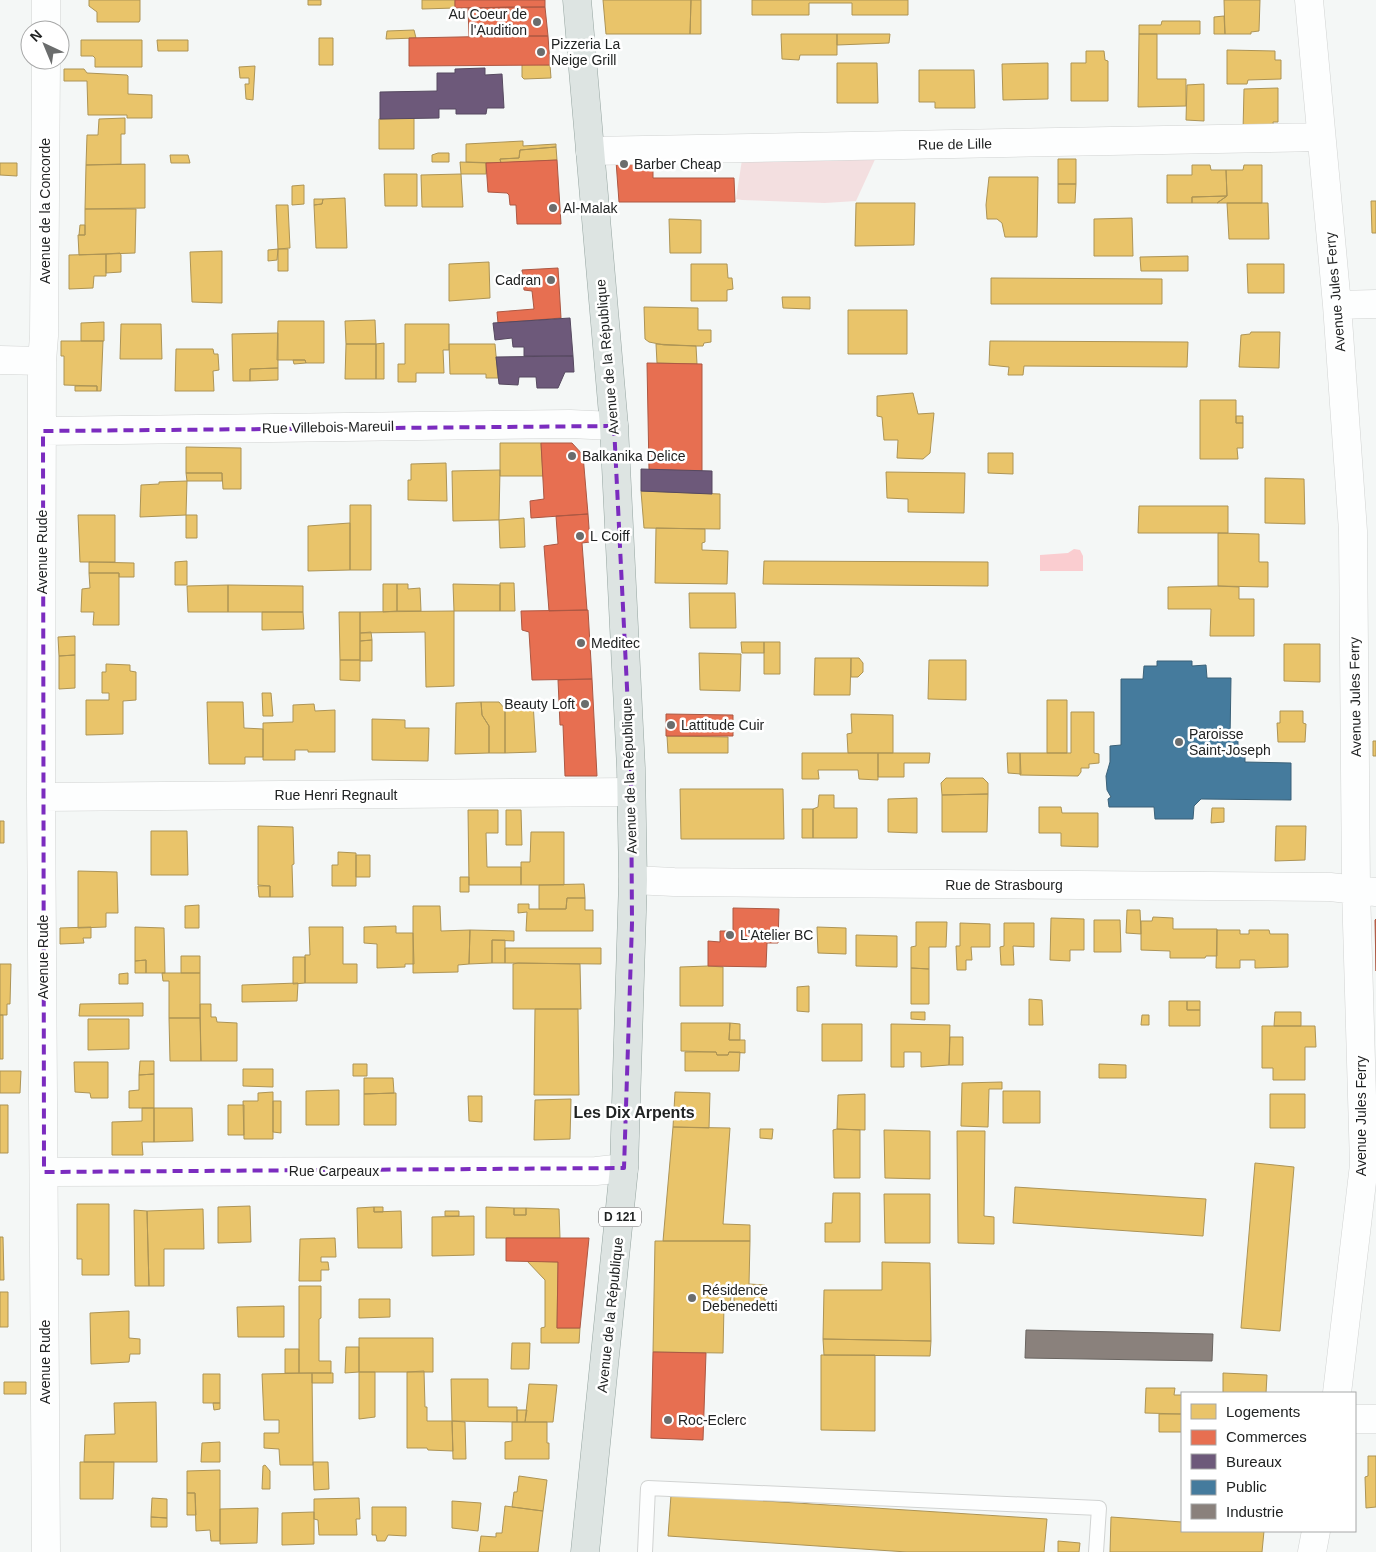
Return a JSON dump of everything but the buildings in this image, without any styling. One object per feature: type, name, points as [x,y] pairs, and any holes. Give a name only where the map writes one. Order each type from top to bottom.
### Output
[{"type":"main road","name":"Avenue de la République","points":[[577,0],[614,426],[631,768],[633,880],[624,1168],[585,1552]]},
{"type":"street","points":[[46,0],[46,20]]},
{"type":"street","name":"Avenue Jules Ferry","points":[[1310,0],[1337,305],[1353,531],[1366,891],[1370,1165],[1338,1392]]},
{"type":"street","name":"Avenue de la Concorde","points":[[42,361],[44,336],[46,70]]},
{"type":"street","name":"Rue de Lille","points":[[590,151],[1321,137]]},
{"type":"street","points":[[1337,305],[1376,304]]},
{"type":"street","points":[[0,360],[42,361]]},
{"type":"street","name":"Avenue Rude","points":[[42,361],[41,797],[46,1552]]},
{"type":"street","name":"Rue Villebois-Mareuil","points":[[43,431],[570,424],[614,426]]},
{"type":"street","name":"Rue Henri Regnault","points":[[41,797],[631,792]]},
{"type":"street","name":"Rue de Strasbourg","points":[[633,880],[674,882],[1320,887],[1366,891]]},
{"type":"street","name":"Rue Carpeaux","points":[[44,1172],[586,1171],[624,1168]]},
{"type":"street","points":[[1356,1419],[1376,1419]]},
{"type":"street","points":[[1312,1552],[1316,1532]]},
{"type":"lane","points":[[645,1552],[648,1488],[1099,1508],[1096,1552]]},
{"type":"highlighted area","points":[[614,426],[631,768],[632,923],[624,1168],[44,1172],[43,431]]},
{"type":"shaded area","points":[[743,153],[877,155],[856,201],[825,203],[736,199]]},
{"type":"shaded area","points":[[1074,549],[1080,550],[1083,556],[1083,571],[1040,571],[1040,555],[1068,553]]},
{"type":"place","name":"Au Coeur de l'Audition","points":[[537,22]]},
{"type":"place","name":"Pizzeria La Neige Grill","points":[[541,52]]},
{"type":"place","name":"Barber Cheap","points":[[624,164]]},
{"type":"place","name":"Al-Malak","points":[[553,208]]},
{"type":"place","name":"Cadran","points":[[551,280]]},
{"type":"place","name":"Balkanika Delice","points":[[572,456]]},
{"type":"place","name":"L Coiff","points":[[580,536]]},
{"type":"place","name":"Meditec","points":[[581,643]]},
{"type":"place","name":"Beauty Loft","points":[[585,704]]},
{"type":"place","name":"Lattitude Cuir","points":[[671,725]]},
{"type":"place","name":"Paroisse Saint-Joseph","points":[[1179,742]]},
{"type":"place","name":"L'Atelier BC","points":[[730,935]]},
{"type":"place","name":"Résidence Debenedetti","points":[[692,1298]]},
{"type":"place","name":"Roc-Eclerc","points":[[668,1420]]},
{"type":"district","name":"Les Dix Arpents","points":[[634,1112]]}]
